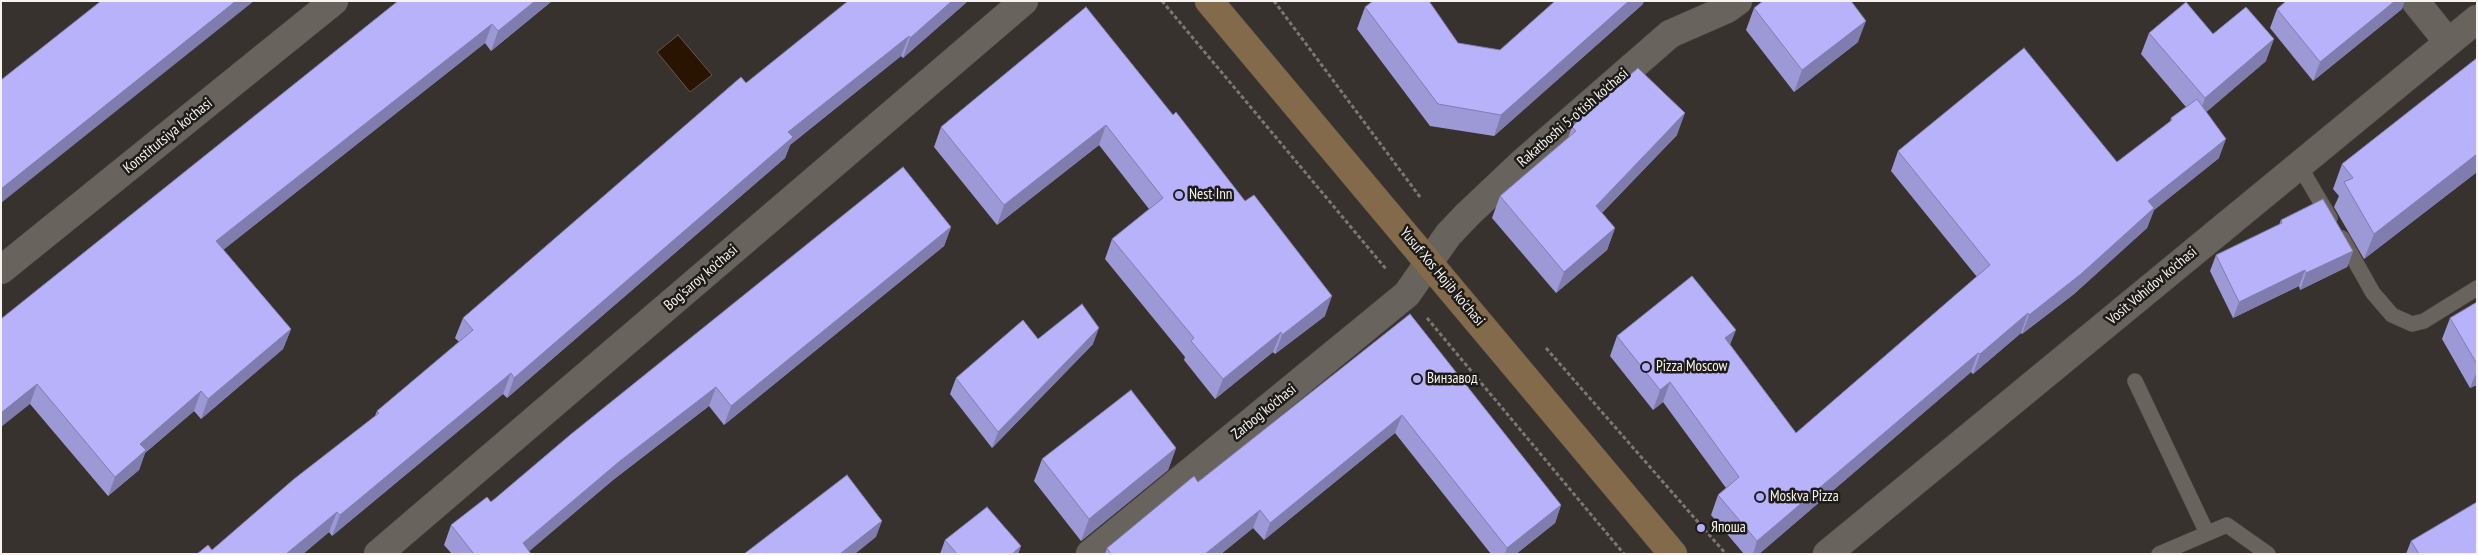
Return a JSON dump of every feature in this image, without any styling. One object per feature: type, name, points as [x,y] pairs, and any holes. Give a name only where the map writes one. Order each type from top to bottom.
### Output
[{"type":"main road","name":"Yusuf Xos Hojib ko'chasi","points":[[1209,1],[1674,554]]},
{"type":"street","name":"Konstitutsiya ko'chasi","points":[[1,270],[334,1]]},
{"type":"street","name":"Bog'saroy ko'chasi","points":[[388,551],[1024,1]]},
{"type":"street","name":"Rakatboshi 5-o'tish ko'chasi","points":[[1429,262],[1448,235],[1522,163],[1670,34],[1727,10],[1738,1]]},
{"type":"street","points":[[2415,1],[2448,42]]},
{"type":"street","name":"Vosit Vohidov ko'chasi","points":[[1828,554],[2477,19]]},
{"type":"street","name":"Zarbog'ko'chasi","points":[[1090,554],[1407,294],[1429,262]]},
{"type":"lane","points":[[2299,164],[2373,293],[2392,315],[2412,324],[2424,321],[2477,288]]},
{"type":"lane","points":[[2135,381],[2207,533]]},
{"type":"lane","points":[[2158,554],[2227,525],[2268,554]]},
{"type":"path","points":[[1274,1],[1448,235]]},
{"type":"path","points":[[1545,346],[1726,554]]},
{"type":"shaded area","points":[[678,35],[712,75],[690,92],[657,52]]},
{"type":"building","points":[[101,1],[236,1],[1,189],[1,80]]},
{"type":"building","points":[[398,1],[535,1],[498,31],[492,24],[216,241],[291,329],[208,399],[201,391],[140,444],[146,450],[115,477],[37,384],[1,413],[1,319]]},
{"type":"building","points":[[848,1],[952,1],[910,38],[909,36],[788,132],[793,137],[514,378],[511,373],[340,515],[337,512],[286,554],[197,554],[208,545],[212,550],[294,479],[379,413],[377,411],[473,330],[463,318],[741,77],[746,83]]},
{"type":"building","points":[[1373,1],[1429,1],[1458,43],[1500,50],[1555,1],[1629,1],[1501,115],[1438,104],[1365,7]]},
{"type":"building","points":[[1763,1],[1851,1],[1866,21],[1802,70],[1754,8]]},
{"type":"building","points":[[2286,1],[2395,1],[2320,62],[2277,9]]},
{"type":"building","points":[[2186,2],[2213,34],[2246,7],[2274,39],[2205,98],[2149,33]]},
{"type":"building","points":[[1086,7],[1173,115],[1176,112],[1245,201],[1254,195],[1332,296],[1282,335],[1281,332],[1223,379],[1191,341],[1194,338],[1112,239],[1163,198],[1106,125],[1004,205],[941,127]]},
{"type":"building","points":[[2024,48],[2117,162],[2197,99],[2226,139],[2148,201],[2154,208],[2081,274],[2029,315],[2028,313],[1980,354],[1978,353],[1757,541],[1718,495],[1739,477],[1670,382],[1660,390],[1617,336],[1692,276],[1736,330],[1725,338],[1796,433],[1990,265],[1898,151]]},
{"type":"building","points":[[2477,58],[2477,154],[2374,234],[2344,182],[2353,178],[2342,164]]},
{"type":"building","points":[[1638,68],[1685,113],[1596,206],[1615,228],[1564,272],[1500,196],[1576,131],[1572,127],[1582,116]]},
{"type":"building","points":[[903,167],[951,227],[731,406],[716,387],[620,461],[523,543],[531,554],[474,554],[451,525],[487,497],[491,502],[570,435]]},
{"type":"building","points":[[2323,199],[2353,251],[2306,273],[2305,270],[2239,302],[2216,255],[2282,223],[2281,220]]},
{"type":"building","points":[[2477,302],[2477,364],[2450,318]]},
{"type":"building","points":[[1082,304],[1099,328],[998,432],[956,378],[1023,320],[1038,339]]},
{"type":"building","points":[[1410,314],[1561,505],[1507,548],[1402,415],[1270,523],[1260,510],[1205,554],[1111,554],[1107,548],[1194,476],[1198,482]]},
{"type":"building","points":[[1131,390],[1176,448],[1089,519],[1042,459]]},
{"type":"building","points":[[847,475],[882,521],[840,554],[744,554]]},
{"type":"building","points":[[2477,502],[2477,554],[2419,554],[2411,541]]},
{"type":"building","points":[[987,507],[1021,546],[1012,554],[957,554],[945,540]]},
{"type":"place","name":"Nest Inn","points":[[1179,195]]},
{"type":"place","name":"Pizza Moscow","points":[[1646,367]]},
{"type":"place","name":"Винзавод","points":[[1417,379]]},
{"type":"place","name":"Moskva Pizza","points":[[1760,497]]},
{"type":"place","name":"Япоша","points":[[1701,528]]}]
